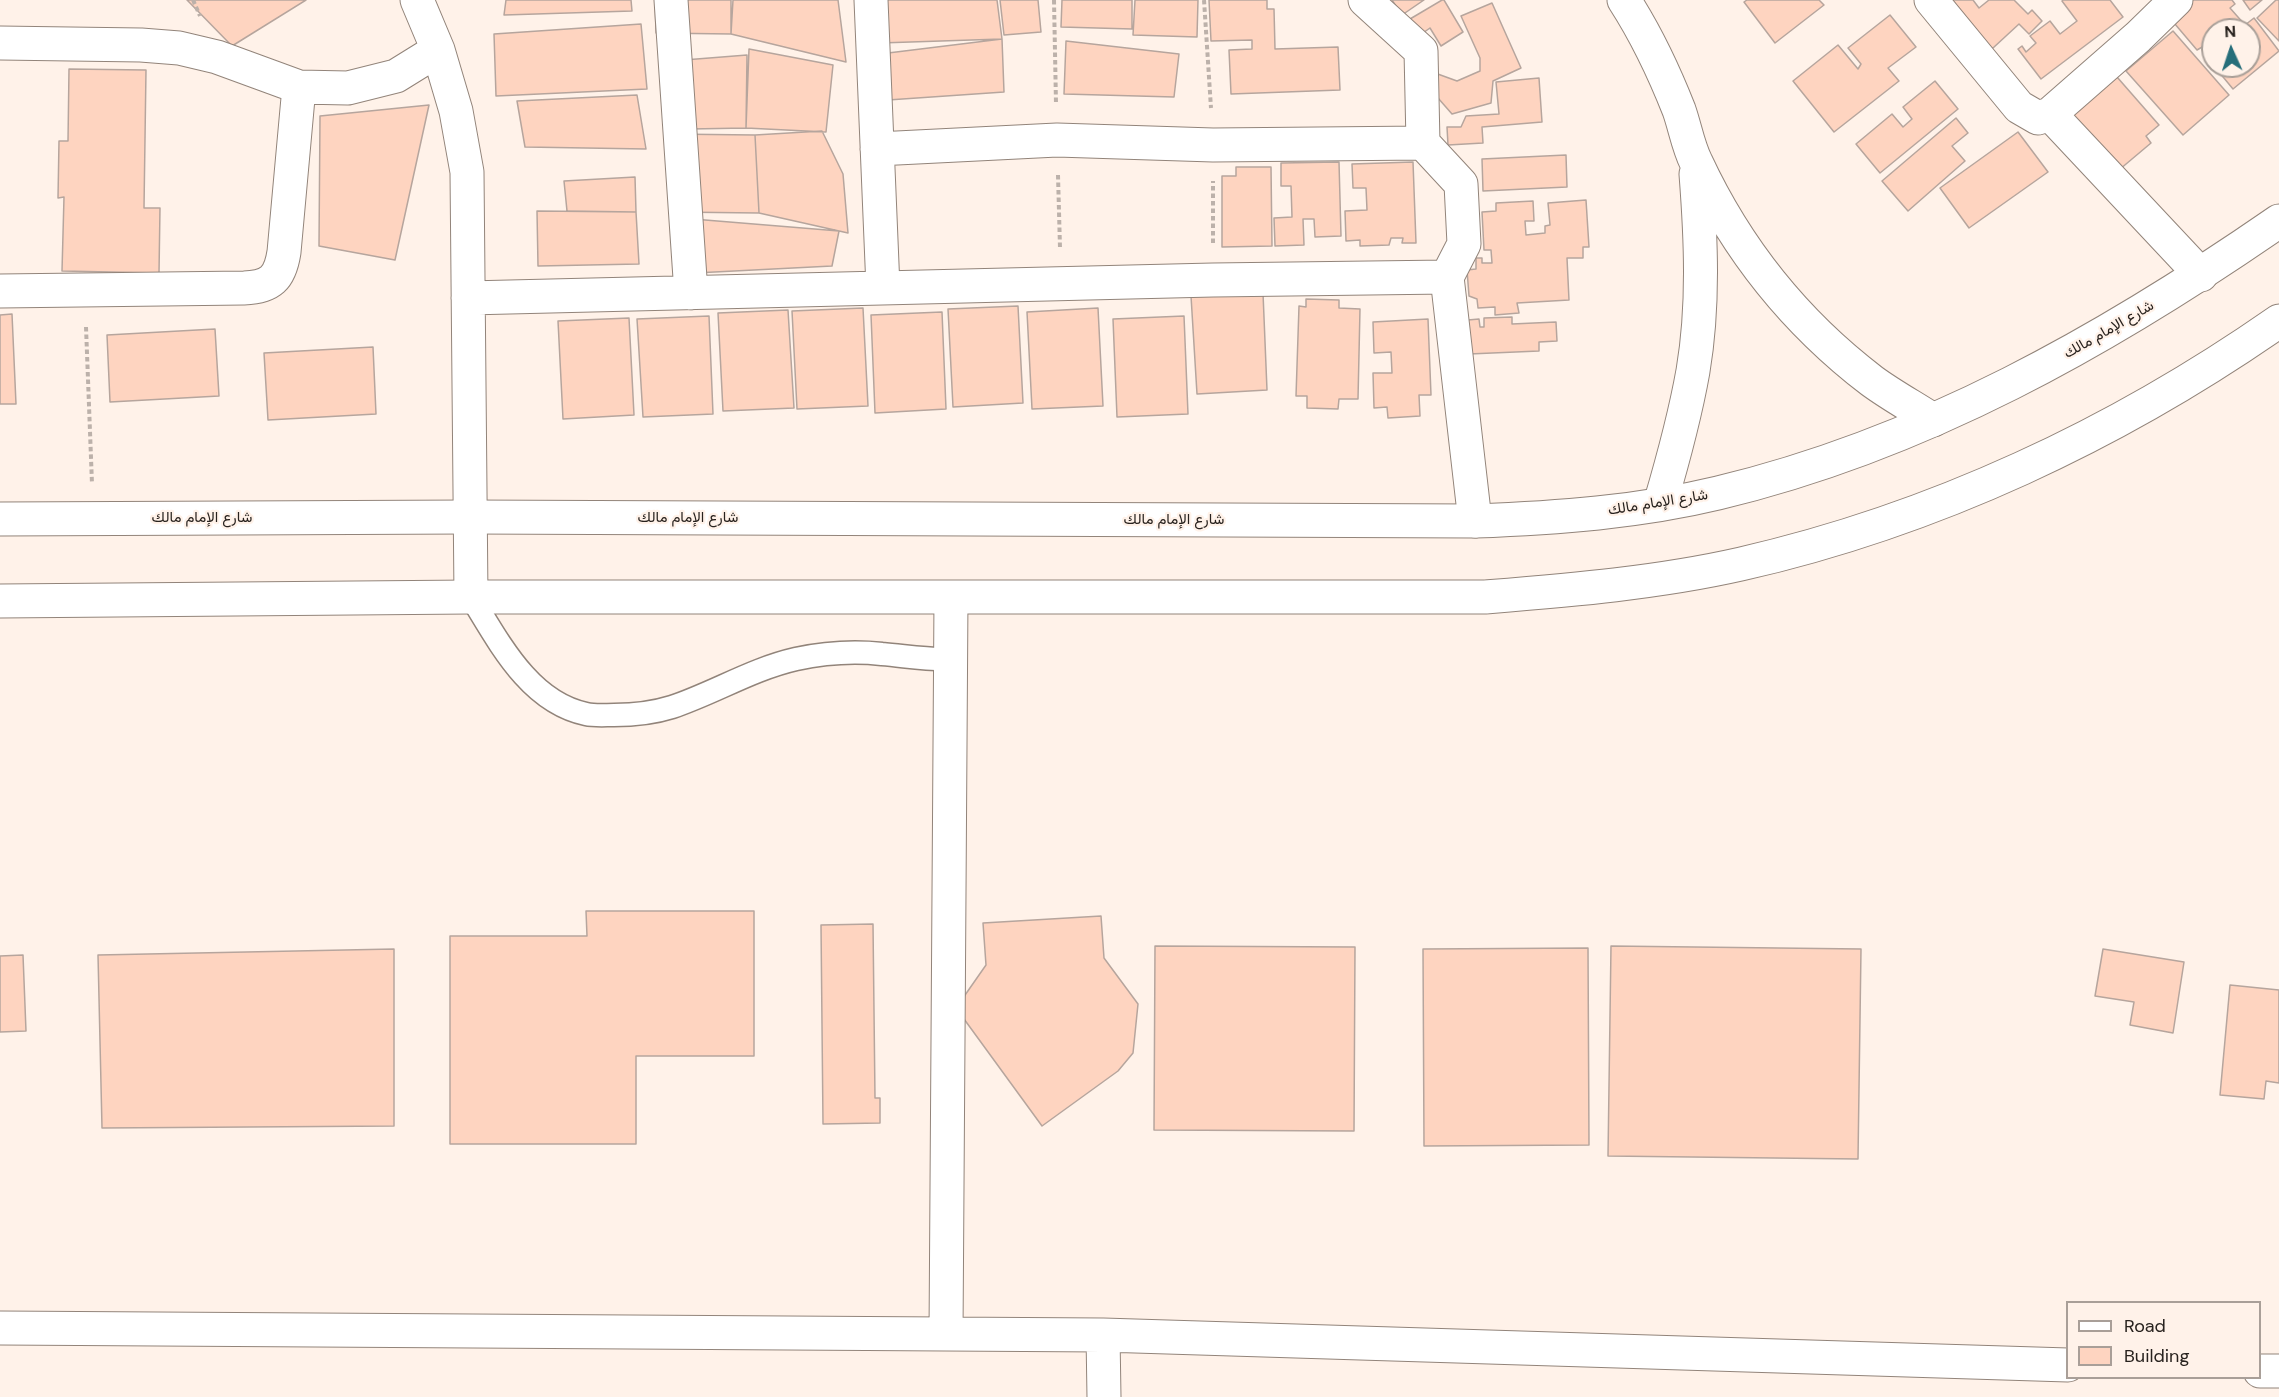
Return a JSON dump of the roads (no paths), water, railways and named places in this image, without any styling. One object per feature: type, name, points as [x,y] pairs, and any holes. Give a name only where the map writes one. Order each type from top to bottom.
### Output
[{"type":"street","points":[[417,0],[438,50],[456,111],[467,172],[471,597]]},
{"type":"street","points":[[671,0],[691,293]]},
{"type":"street","points":[[871,0],[883,288]]},
{"type":"street","points":[[1365,0],[1421,51],[1423,143],[1461,184],[1464,244],[1447,277],[1475,521]]},
{"type":"street","points":[[1624,0],[1657,59],[1679,111],[1695,160],[1728,224],[1776,290],[1818,335],[1872,381],[1933,420]]},
{"type":"street","points":[[1935,2],[2019,107],[2038,118],[2049,114],[2138,37],[2176,0]]},
{"type":"street","points":[[0,43],[141,45],[179,48],[217,57],[298,87],[348,88],[396,76],[438,50]]},
{"type":"street","points":[[0,291],[244,288],[260,287],[273,280],[282,266],[283,259],[298,87]]},
{"type":"street","points":[[2049,114],[2201,275]]},
{"type":"street","points":[[877,150],[1057,140],[1213,145],[1423,143]]},
{"type":"street","points":[[1660,504],[1680,437],[1694,369],[1700,299],[1701,230],[1695,160]]},
{"type":"street","name":"شارع الإمام مالك","points":[[0,519],[469,517],[1475,521],[1556,518],[1660,504],[1717,493],[1806,469],[1933,420],[2051,363],[2201,275],[2279,221]]},
{"type":"street","points":[[468,298],[1213,280],[1447,277]]},
{"type":"street","points":[[0,601],[471,597],[1485,597],[1613,586],[1740,564],[1864,530],[1985,486],[2101,430],[2181,384],[2279,321]]},
{"type":"street","points":[[946,1334],[951,598]]},
{"type":"street","points":[[0,1328],[1103,1335],[2066,1365]]},
{"type":"street","points":[[1103,1335],[1104,1397]]},
{"type":"street","points":[[2261,1371],[2279,1371]]},
{"type":"lane","points":[[471,597],[503,650],[535,686],[558,702],[587,714],[633,715],[672,707],[760,669],[796,659],[828,654],[881,654],[927,660],[950,659]]}]
